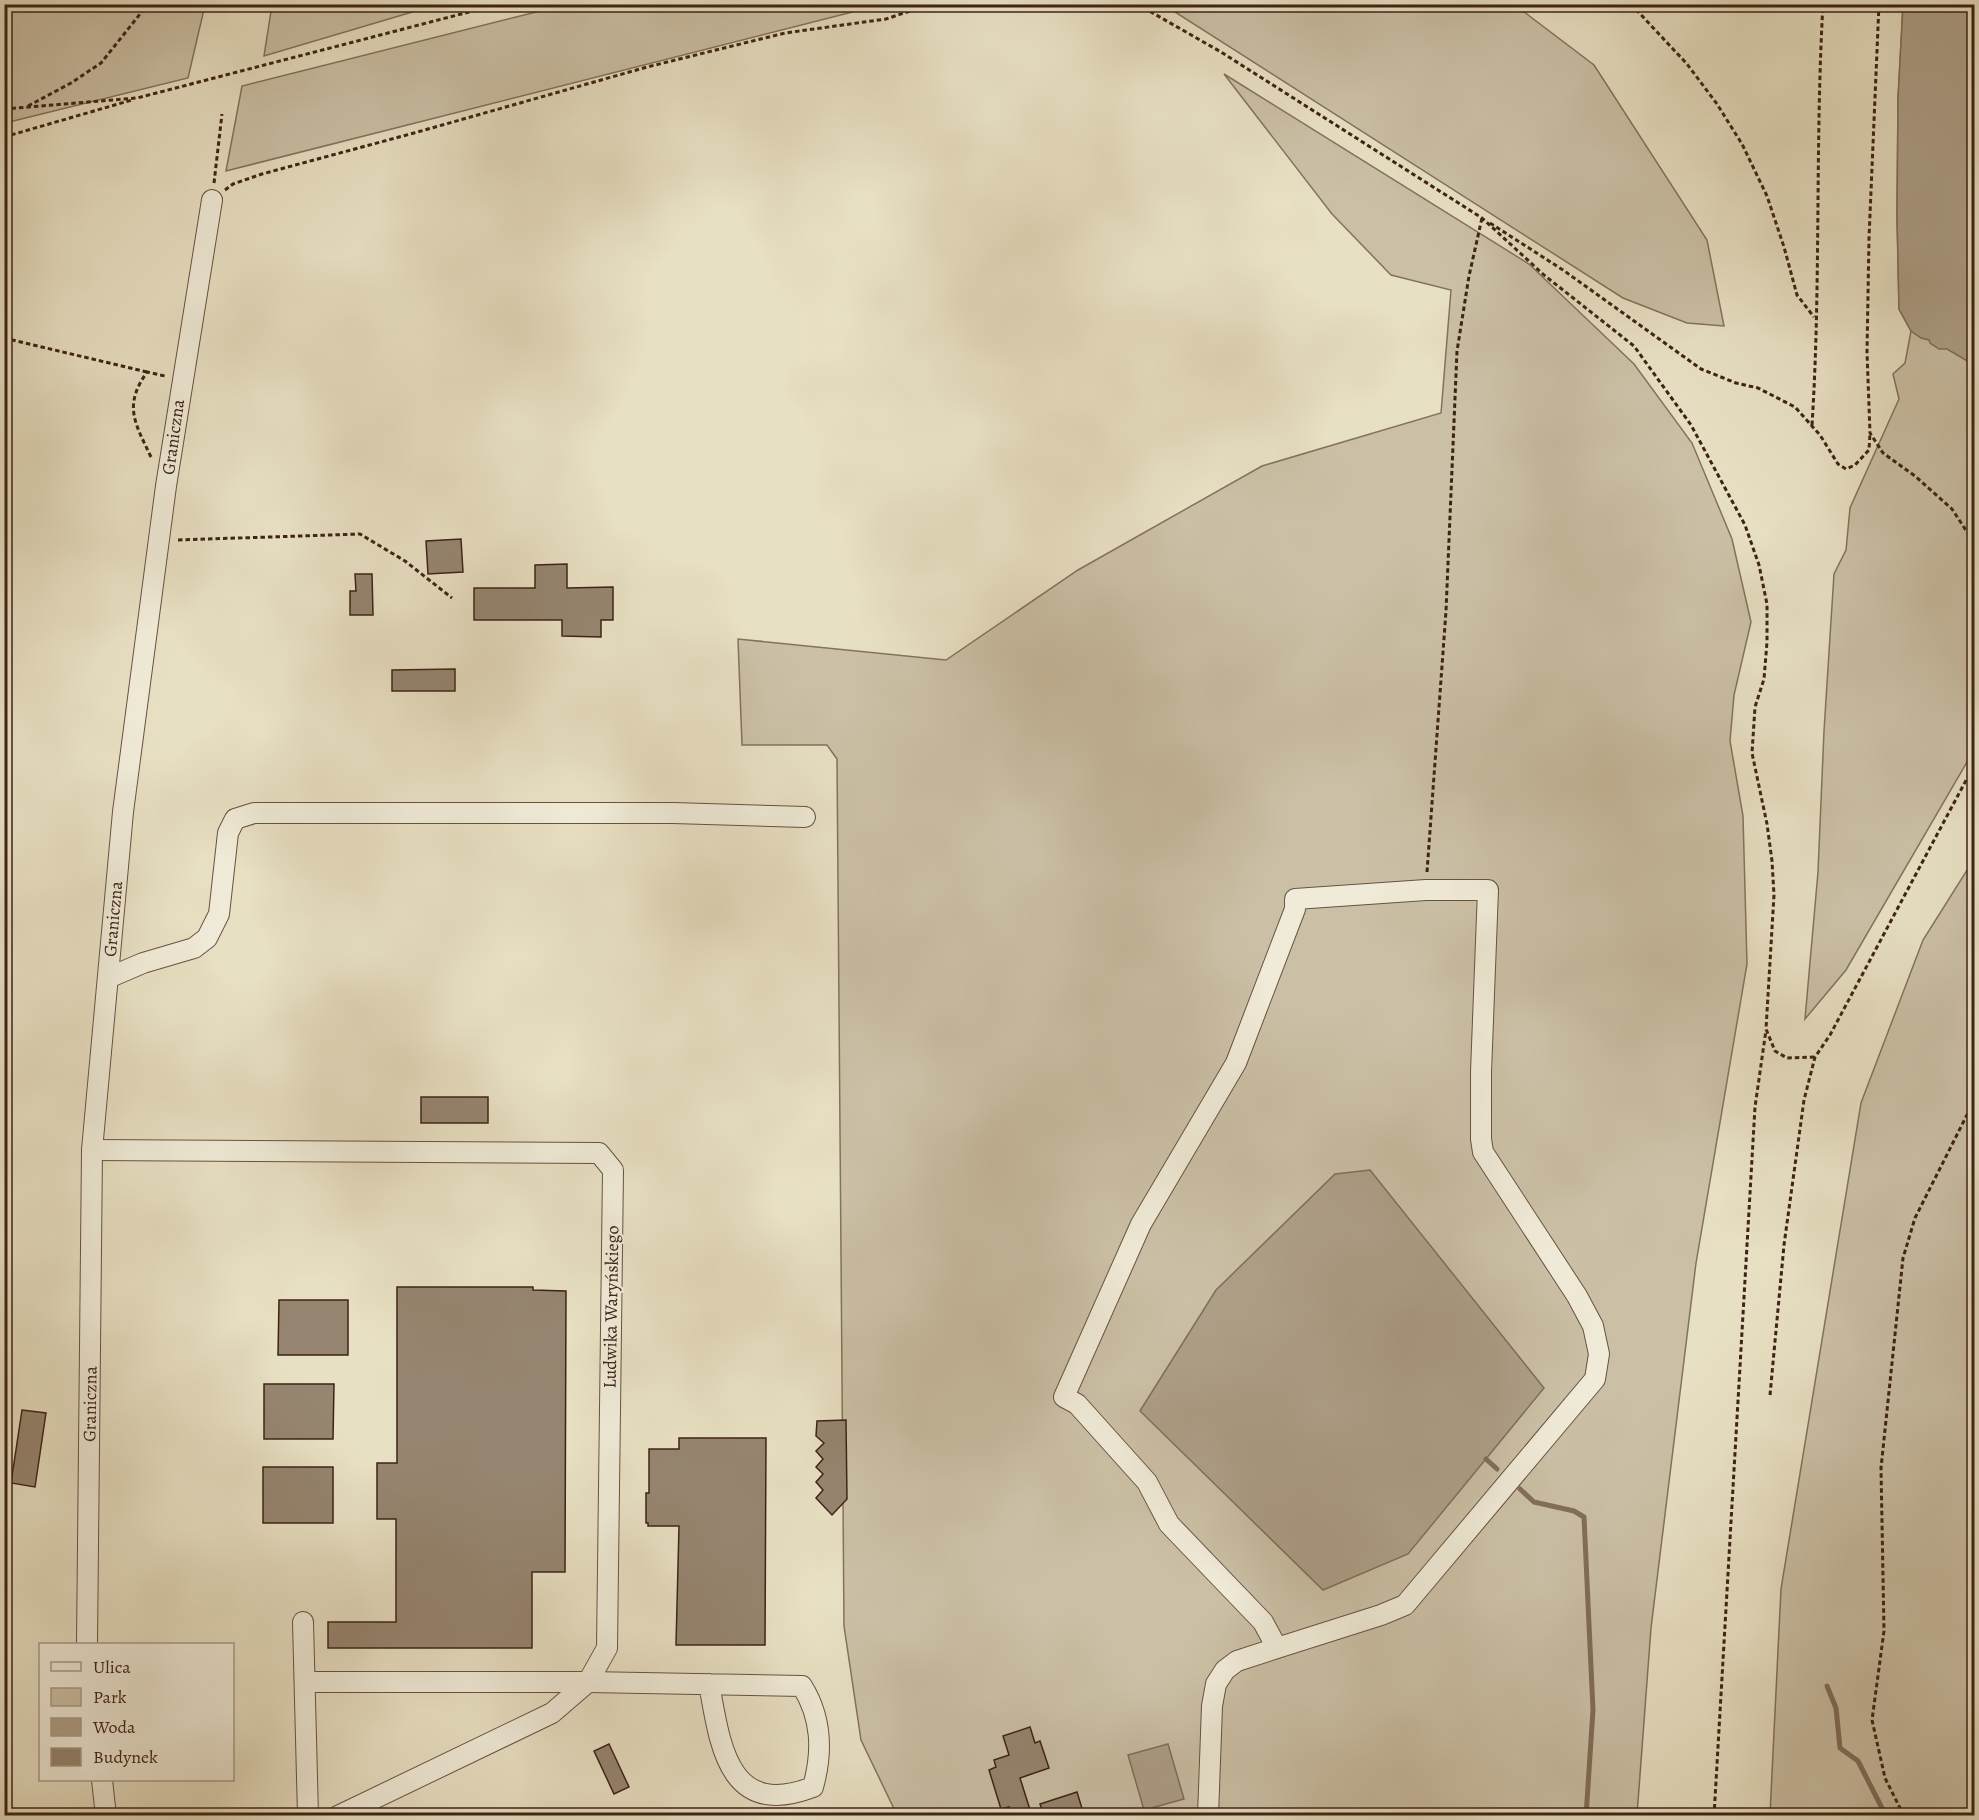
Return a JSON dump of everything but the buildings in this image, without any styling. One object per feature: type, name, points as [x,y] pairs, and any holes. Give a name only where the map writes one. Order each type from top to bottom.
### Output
[{"type":"street","name":"Graniczna","points":[[87,1643],[93,1150],[123,812],[166,486],[212,200]]},
{"type":"street","points":[[108,978],[144,963],[194,948],[207,938],[219,914],[228,833],[235,819],[254,813],[673,813],[805,817]]},
{"type":"street","points":[[1208,1815],[1212,1706],[1216,1684],[1225,1670],[1238,1661],[1381,1615],[1405,1605],[1595,1379],[1598,1370],[1598,1344],[1593,1326],[1577,1296],[1483,1152],[1481,1072],[1488,890],[1426,890],[1295,899],[1295,909],[1236,1063],[1141,1224],[1064,1397],[1077,1404],[1147,1482],[1169,1524],[1263,1622],[1277,1648]]},
{"type":"street","name":"Ludwika Waryńskiego","points":[[93,1150],[599,1153],[613,1170],[606,1648],[588,1682],[552,1713],[338,1815]]},
{"type":"street","points":[[303,1622],[308,1815]]},
{"type":"street","points":[[305,1682],[588,1682],[709,1684],[802,1686],[813,1703],[819,1726],[819,1766],[813,1787],[796,1799],[776,1804],[764,1804],[746,1797],[731,1779],[723,1756],[709,1684]]},
{"type":"street","points":[[102,1781],[106,1815]]},
{"type":"path","points":[[26,107],[71,83],[101,63],[148,4]]},
{"type":"path","points":[[4,137],[137,98],[500,4]]},
{"type":"path","points":[[212,200],[233,184],[262,174],[647,67],[785,33],[886,19],[930,4]]},
{"type":"path","points":[[1137,4],[1221,52],[1563,270],[1701,369],[1736,384],[1758,388],[1795,407],[1820,435],[1838,464],[1846,469],[1855,465],[1869,450],[1867,352],[1869,238],[1879,4]]},
{"type":"path","points":[[1631,4],[1687,64],[1717,104],[1742,144],[1767,195],[1797,295],[1815,319]]},
{"type":"path","points":[[1812,425],[1823,4]]},
{"type":"path","points":[[4,109],[137,98]]},
{"type":"path","points":[[212,200],[222,114]]},
{"type":"path","points":[[1426,890],[1446,611],[1457,351],[1469,276],[1482,218]]},
{"type":"path","points":[[1482,218],[1544,275],[1634,346],[1692,425],[1745,525],[1759,565],[1767,604],[1764,679],[1755,708],[1752,753],[1767,824],[1774,896],[1766,1029],[1755,1107],[1714,1815]]},
{"type":"path","points":[[4,338],[182,379]]},
{"type":"path","points":[[147,372],[136,387],[132,415],[166,486]]},
{"type":"path","points":[[1870,433],[1883,453],[1915,476],[1952,508],[1969,535],[1974,552]]},
{"type":"path","points":[[159,541],[360,534],[405,561],[452,598]]},
{"type":"path","points":[[1770,1395],[1784,1245],[1804,1100],[1815,1057],[1830,1035],[1973,772],[1974,756]]},
{"type":"path","points":[[1766,1029],[1774,1051],[1787,1058],[1815,1057]]},
{"type":"path","points":[[1904,1815],[1885,1778],[1872,1720],[1884,1631],[1881,1468],[1903,1258],[1915,1218],[1974,1101]]},
{"type":"green space","points":[[272,4],[436,5],[264,56]]},
{"type":"green space","points":[[4,5],[205,5],[188,78],[5,123]]},
{"type":"green space","points":[[564,5],[880,5],[226,171],[242,86]]},
{"type":"green space","points":[[1164,5],[1515,5],[1594,65],[1707,240],[1724,326],[1687,323],[1623,298]]},
{"type":"green space","points":[[1903,5],[1974,5],[1974,750],[1846,970],[1805,1019],[1818,872],[1834,574],[1846,550],[1850,508],[1899,399],[1893,374],[1905,363],[1911,331],[1899,309],[1898,99]]},
{"type":"green space","points":[[1224,74],[1529,264],[1634,364],[1692,443],[1732,539],[1751,622],[1734,695],[1730,741],[1743,816],[1747,964],[1696,1263],[1651,1628],[1637,1815],[897,1815],[861,1740],[844,1626],[837,759],[827,745],[742,745],[738,639],[946,660],[1078,570],[1262,466],[1441,413],[1451,290],[1391,275],[1332,214]]},
{"type":"green space","points":[[1974,859],[1974,1815],[1770,1815],[1781,1589],[1861,1103],[1923,940]]},
{"type":"water","points":[[1903,5],[1974,5],[1974,365],[1947,349],[1939,349],[1929,340],[1911,331],[1899,309],[1898,99]]},
{"type":"water","points":[[1370,1170],[1544,1388],[1408,1554],[1323,1590],[1140,1411],[1216,1290],[1335,1174]]},
{"type":"water","points":[[1168,1744],[1184,1799],[1144,1810],[1128,1755]]},
{"type":"waterway","points":[[1486,1459],[1497,1469]]},
{"type":"waterway","points":[[1520,1489],[1534,1502],[1574,1511],[1584,1517],[1593,1710],[1586,1816]]},
{"type":"waterway","points":[[1827,1686],[1836,1708],[1840,1748],[1858,1761],[1886,1816]]}]
